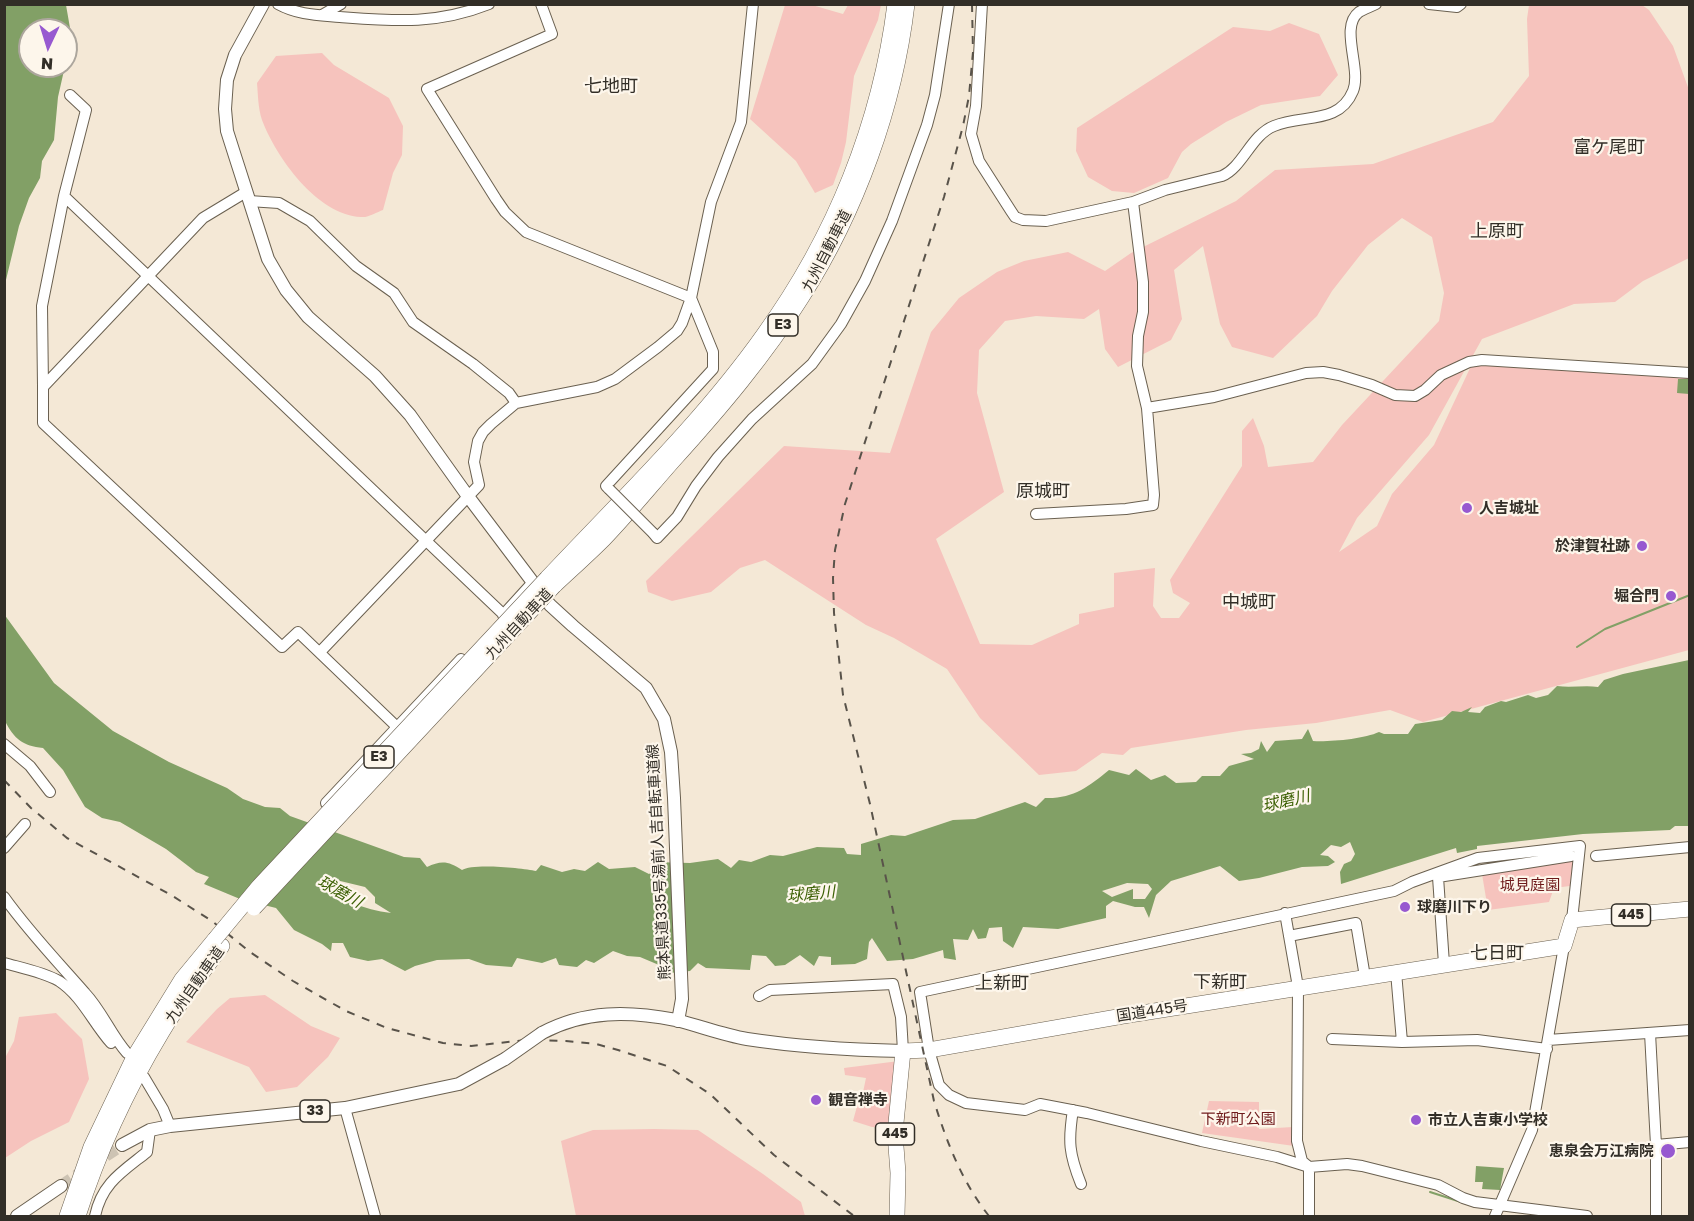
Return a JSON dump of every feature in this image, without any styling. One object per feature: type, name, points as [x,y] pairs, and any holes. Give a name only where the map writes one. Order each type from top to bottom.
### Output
[{"type":"highway","name":"九州自動車道","points":[[67,1216],[91,1147],[135,1057],[182,979],[266,894],[545,582],[677,440],[727,383],[764,335],[793,291],[848,185],[886,63],[895,4]]},
{"type":"highway","name":"九州自動車道","points":[[545,582],[604,538],[736,389],[803,296],[840,229],[873,148],[896,65],[907,4]]},
{"type":"highway","name":"445","points":[[1572,920],[1689,909]]},
{"type":"highway","points":[[1564,946],[1572,920]]},
{"type":"highway","name":"九州自動車道","points":[[78,1216],[102,1149],[144,1064],[218,942]]},
{"type":"highway","name":"国道445号","points":[[903,1051],[929,1050],[1298,987],[1564,946]]},
{"type":"highway","name":"445","points":[[897,1216],[898,1173],[895,1133],[903,1051]]},
{"type":"main road","name":"熊本県道335号湯前人吉自転車道線","points":[[263,4],[235,55],[226,80],[225,109],[227,131],[268,260],[286,290],[309,317],[375,376],[410,415],[467,495],[545,582],[550,605],[646,688],[664,719],[671,752],[674,798],[682,999],[678,1021]]},
{"type":"main road","name":"33","points":[[122,1145],[150,1130],[170,1126],[345,1108],[459,1084],[505,1059],[560,1023],[595,1015],[633,1013],[678,1021],[724,1035],[836,1050],[903,1051]]},
{"type":"main road","points":[[17,1216],[62,1186]]},
{"type":"street","points":[[278,4],[287,10],[305,15],[403,22],[450,17],[489,4]]},
{"type":"street","points":[[322,15],[341,4]]},
{"type":"street","points":[[542,4],[552,34],[427,89],[496,199],[505,212],[526,232],[691,298],[713,352],[713,369],[606,486],[657,538],[670,524],[718,458],[752,419],[812,364],[841,324],[865,281],[915,162],[935,95],[949,4]]},
{"type":"street","points":[[320,652],[479,485],[474,462],[475,450],[483,432],[516,403],[597,387],[615,379],[677,331],[691,298],[711,202],[741,122],[753,4]]},
{"type":"street","points":[[982,4],[976,106],[971,134],[979,160],[1011,212],[1023,220],[1046,221],[1133,202],[1165,190],[1230,172],[1247,149],[1272,126],[1333,114],[1343,108],[1354,88],[1356,70],[1351,30],[1353,17],[1376,4]]},
{"type":"street","points":[[1429,4],[1457,7],[1461,4]]},
{"type":"street","points":[[70,95],[86,110],[64,196],[42,306],[43,423],[282,647],[298,632],[396,726]]},
{"type":"street","points":[[64,196],[503,614]]},
{"type":"street","points":[[43,387],[203,218],[247,196],[279,202],[310,221],[356,266],[394,293],[412,322],[473,364],[509,393],[516,403]]},
{"type":"street","points":[[1036,514],[1126,509],[1153,505],[1147,408],[1137,366],[1138,336],[1143,312],[1143,282],[1133,202]]},
{"type":"street","points":[[1147,408],[1214,397],[1305,373],[1323,372],[1372,385],[1395,395],[1415,396],[1448,371],[1468,362],[1482,360],[1689,373]]},
{"type":"street","points":[[326,804],[396,726],[503,614],[545,582]]},
{"type":"street","points":[[4,744],[30,766],[50,792]]},
{"type":"street","points":[[4,848],[25,824]]},
{"type":"street","points":[[1572,920],[1580,846],[1478,858],[1394,891],[920,992],[929,1050],[939,1085],[949,1095],[966,1103],[1025,1110],[1040,1104],[1073,1110],[1277,1157],[1309,1167],[1347,1164],[1362,1166],[1438,1185],[1475,1202],[1587,1216]]},
{"type":"street","points":[[1596,856],[1689,847]]},
{"type":"street","points":[[1412,882],[1571,856]]},
{"type":"street","points":[[1438,878],[1444,964]]},
{"type":"street","points":[[4,897],[38,941],[86,993],[104,1017],[116,1041],[127,1053]]},
{"type":"street","points":[[1285,913],[1298,987],[1296,1014],[1297,1141],[1302,1161],[1309,1167],[1309,1216]]},
{"type":"street","points":[[1289,936],[1356,922],[1365,977]]},
{"type":"street","points":[[1495,1216],[1532,1130],[1564,946]]},
{"type":"street","points":[[4,963],[60,982],[89,1013],[111,1044],[116,1041]]},
{"type":"street","points":[[1396,972],[1402,1042]]},
{"type":"street","points":[[759,996],[770,990],[893,984],[900,1017],[903,1051]]},
{"type":"street","points":[[1332,1039],[1402,1042],[1477,1040],[1548,1045],[1689,1030]]},
{"type":"street","points":[[1650,1033],[1656,1145],[1656,1216]]},
{"type":"street","points":[[144,1077],[170,1126]]},
{"type":"street","points":[[345,1108],[375,1216]]},
{"type":"street","points":[[1073,1110],[1069,1138],[1072,1162],[1081,1184]]},
{"type":"street","points":[[95,1216],[98,1204],[109,1183],[147,1152],[150,1130]]},
{"type":"street","points":[[1656,1145],[1689,1142]]},
{"type":"green space","points":[[785,5],[812,5],[843,14],[848,5],[881,5],[878,20],[854,76],[846,142],[841,163],[833,185],[815,193],[796,161],[750,119]]},
{"type":"green space","points":[[1529,5],[1642,5],[1649,10],[1673,46],[1689,90],[1689,258],[1643,281],[1615,302],[1574,304],[1482,339],[1429,435],[1357,518],[1339,552],[1377,526],[1392,494],[1434,445],[1471,366],[1498,363],[1689,373],[1689,650],[1423,722],[1390,710],[1316,723],[1246,730],[1131,748],[1123,755],[1102,753],[1076,771],[1039,775],[980,718],[947,669],[894,638],[866,625],[765,560],[740,568],[711,592],[672,601],[648,592],[646,581],[784,446],[890,453],[931,332],[959,298],[997,272],[1024,261],[1068,252],[1105,271],[1131,253],[1236,201],[1275,170],[1373,164],[1493,122],[1529,76],[1527,19]],"holes":[[[1402,218],[1432,237],[1444,293],[1439,321],[1342,425],[1313,462],[1268,467],[1264,446],[1253,418],[1242,431],[1242,466],[1170,580],[1173,593],[1190,603],[1179,618],[1161,618],[1153,606],[1155,568],[1114,573],[1114,607],[1079,614],[1079,624],[1032,645],[980,644],[936,539],[1004,492],[977,393],[979,350],[1005,321],[1036,316],[1084,319],[1099,309],[1105,349],[1118,367],[1171,340],[1182,319],[1174,270],[1203,246],[1220,324],[1232,347],[1273,358],[1317,316],[1332,291],[1368,245]]]},
{"type":"green space","points":[[1289,23],[1319,34],[1338,75],[1320,96],[1261,105],[1226,122],[1182,152],[1168,178],[1134,193],[1112,191],[1088,177],[1076,151],[1077,128],[1233,27],[1270,31]]},
{"type":"green space","points":[[322,53],[334,65],[389,98],[403,126],[402,155],[393,173],[383,210],[367,217],[345,214],[314,195],[288,166],[268,135],[262,120],[257,83],[276,56]]},
{"type":"green space","name":"城見庭園","points":[[1573,859],[1570,886],[1554,888],[1549,902],[1488,910],[1482,874]]},
{"type":"green space","points":[[265,995],[311,1026],[340,1038],[328,1057],[297,1087],[266,1092],[249,1067],[186,1042],[230,998]]},
{"type":"green space","points":[[56,1013],[82,1039],[89,1079],[69,1122],[31,1141],[5,1158],[5,1058],[14,1041],[19,1017]]},
{"type":"green space","points":[[899,1061],[892,1128],[872,1127],[853,1121],[866,1078],[845,1075],[844,1068]]},
{"type":"green space","name":"下新町公園","points":[[1209,1101],[1259,1102],[1259,1129],[1293,1127],[1294,1146],[1202,1133]]},
{"type":"green space","points":[[593,1130],[698,1130],[801,1202],[805,1216],[576,1216],[561,1141]]},
{"type":"water","points":[[5,4],[66,5],[68,18],[18,18],[18,78],[62,78],[54,140],[42,161],[40,178],[29,198],[19,226],[5,284]]},
{"type":"water","points":[[1678,379],[1689,379],[1689,394],[1677,393]]},
{"type":"water","name":"球磨川","points":[[4,614],[54,683],[113,731],[169,762],[227,788],[243,799],[265,807],[280,808],[290,816],[404,857],[420,858],[427,867],[445,862],[462,870],[486,866],[536,871],[541,865],[562,872],[574,869],[585,871],[598,862],[609,869],[635,867],[649,874],[657,869],[653,862],[690,863],[718,859],[731,868],[739,860],[751,862],[770,855],[783,856],[817,847],[844,848],[847,854],[861,855],[861,844],[891,835],[905,836],[953,820],[975,819],[1025,802],[1036,807],[1045,798],[1055,798],[1080,791],[1109,770],[1129,775],[1136,769],[1151,780],[1165,775],[1176,783],[1196,782],[1202,776],[1220,776],[1229,766],[1254,759],[1241,754],[1259,749],[1261,741],[1267,752],[1275,741],[1302,739],[1308,729],[1313,741],[1347,740],[1379,732],[1408,734],[1415,724],[1442,720],[1452,711],[1461,712],[1472,707],[1468,712],[1480,713],[1485,707],[1501,701],[1506,702],[1528,695],[1536,698],[1548,695],[1557,686],[1598,687],[1604,680],[1623,674],[1689,660],[1689,826],[1675,826],[1670,830],[1583,834],[1477,846],[1477,849],[1457,853],[1456,848],[1341,884],[1340,872],[1344,864],[1351,861],[1355,854],[1350,842],[1341,847],[1331,845],[1320,855],[1328,856],[1335,862],[1328,866],[1302,867],[1239,881],[1220,866],[1171,881],[1156,895],[1149,918],[1144,907],[1113,901],[1106,906],[1106,918],[1058,929],[1023,927],[1013,948],[1003,941],[1002,927],[989,928],[986,938],[978,939],[973,929],[968,940],[953,939],[956,960],[944,958],[943,950],[913,959],[887,961],[872,938],[869,942],[867,959],[855,964],[831,965],[831,957],[819,956],[814,966],[800,955],[785,965],[775,966],[766,956],[752,955],[750,970],[706,968],[698,963],[690,971],[670,973],[659,965],[640,957],[627,956],[613,951],[594,963],[586,960],[577,967],[559,965],[556,958],[542,963],[517,958],[512,967],[486,965],[469,959],[437,960],[405,971],[382,959],[368,961],[350,957],[343,943],[332,943],[331,951],[294,930],[276,908],[240,899],[204,884],[209,877],[196,872],[166,849],[120,822],[102,818],[85,807],[63,770],[43,748],[20,740],[12,733],[5,721]],"holes":[[[332,879],[365,887],[375,897],[375,903],[391,913],[352,903],[317,881]],[[1127,883],[1148,884],[1152,889],[1145,899],[1133,899],[1133,889],[1112,897],[1102,891]]]},
{"type":"water","points":[[1476,1166],[1504,1168],[1500,1190],[1482,1189],[1483,1182],[1475,1182]]},
{"type":"waterway","points":[[1577,647],[1605,629],[1690,595]]},
{"type":"waterway","points":[[1430,1192],[1461,1202]]},
{"type":"tunnel","points":[[61,1186],[122,1145]]},
{"type":"railway","points":[[972,4],[973,52],[969,96],[963,126],[944,197],[845,504],[835,550],[833,578],[834,613],[843,695],[870,804],[934,1101],[956,1162],[971,1190],[989,1216]]},
{"type":"railway","points":[[4,780],[31,808],[67,838],[171,895],[212,921],[250,952],[293,981],[346,1011],[387,1028],[443,1043],[471,1046],[526,1040],[596,1044],[667,1066],[710,1094],[774,1155],[854,1216]]},
{"type":"place","name":"人吉城址","points":[[1467,508]]},
{"type":"place","name":"於津賀社跡","points":[[1642,546]]},
{"type":"place","name":"堀合門","points":[[1671,596]]},
{"type":"place","name":"球磨川下り","points":[[1405,907]]},
{"type":"place","name":"観音禅寺","points":[[816,1100]]},
{"type":"place","name":"市立人吉東小学校","points":[[1416,1120]]},
{"type":"place","name":"恵泉会万江病院","points":[[1668,1151]]},
{"type":"district","name":"七地町","points":[[611,86]]},
{"type":"district","name":"富ケ尾町","points":[[1609,147]]},
{"type":"district","name":"上原町","points":[[1497,231]]},
{"type":"district","name":"原城町","points":[[1043,491]]},
{"type":"district","name":"中城町","points":[[1249,602]]},
{"type":"district","name":"七日町","points":[[1497,953]]},
{"type":"district","name":"下新町","points":[[1220,982]]},
{"type":"district","name":"上新町","points":[[1002,983]]}]
